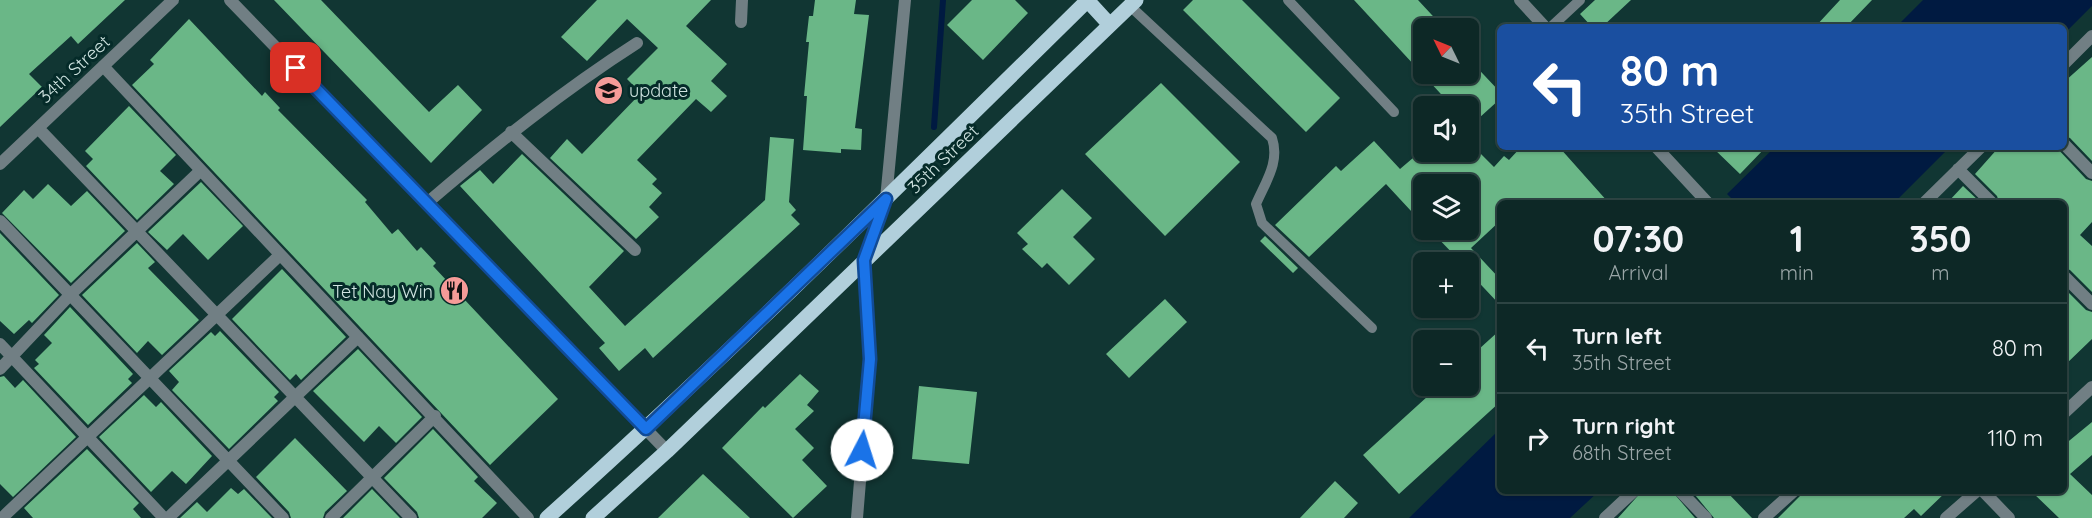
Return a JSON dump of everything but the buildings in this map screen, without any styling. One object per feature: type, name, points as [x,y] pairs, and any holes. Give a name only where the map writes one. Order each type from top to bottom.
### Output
[{"type":"main road","name":"35th Street","points":[[547,518],[646,429],[886,199],[1087,0]]},
{"type":"main road","points":[[1087,0],[1110,25]]},
{"type":"main road","name":"35th Street","points":[[593,518],[667,451],[1133,3]]},
{"type":"street","name":"34th Street","points":[[0,164],[172,0]]},
{"type":"street","points":[[230,0],[667,451]]},
{"type":"street","points":[[741,22],[742,0]]},
{"type":"street","points":[[857,518],[870,359],[864,260],[886,199],[905,0]]},
{"type":"street","points":[[1520,0],[1542,24]]},
{"type":"street","points":[[2067,61],[2092,36]]},
{"type":"street","points":[[427,203],[511,132],[577,81],[637,42]]},
{"type":"street","points":[[103,66],[200,172],[435,416],[528,518]]},
{"type":"street","points":[[38,128],[140,231],[411,518]]},
{"type":"street","points":[[511,132],[635,249]]},
{"type":"street","points":[[2067,147],[2092,173]]},
{"type":"street","points":[[1659,150],[1705,200]]},
{"type":"street","points":[[1927,200],[1978,150]]},
{"type":"street","points":[[1959,169],[1989,200]]},
{"type":"street","points":[[0,369],[70,295],[200,172]]},
{"type":"street","points":[[0,221],[283,518]]},
{"type":"street","points":[[5,515],[280,255]]},
{"type":"street","points":[[2067,279],[2092,304]]},
{"type":"street","points":[[0,344],[166,518],[358,337]]},
{"type":"street","points":[[2067,410],[2092,387]]},
{"type":"street","points":[[331,518],[435,416]]},
{"type":"street","points":[[1605,518],[1631,494]]},
{"type":"street","points":[[1683,494],[1706,518]]},
{"type":"street","points":[[1764,518],[1791,494]]},
{"type":"street","points":[[1946,518],[1975,494]]},
{"type":"street","points":[[1984,494],[2009,518]]},
{"type":"lane","points":[[1288,0],[1395,112]]},
{"type":"lane","points":[[1554,24],[1580,0]]},
{"type":"lane","points":[[1133,3],[1272,138],[1276,152],[1274,165],[1256,204],[1262,223],[1372,328]]},
{"type":"water","points":[[1923,0],[2092,0],[2092,6],[2067,31],[2067,24],[1899,24]]},
{"type":"water","points":[[1772,150],[1947,150],[1897,200],[1733,200],[1727,194]]},
{"type":"water","points":[[1497,432],[1497,494],[1596,494],[1570,518],[1409,518]]},
{"type":"waterway","points":[[934,127],[943,0]]},
{"type":"place","name":"update","points":[[608,90]]},
{"type":"place","name":"Tet Nay Win","points":[[454,291]]},
{"type":"route","points":[[296,68],[646,429],[886,199],[864,260],[870,359],[862,450]]}]
